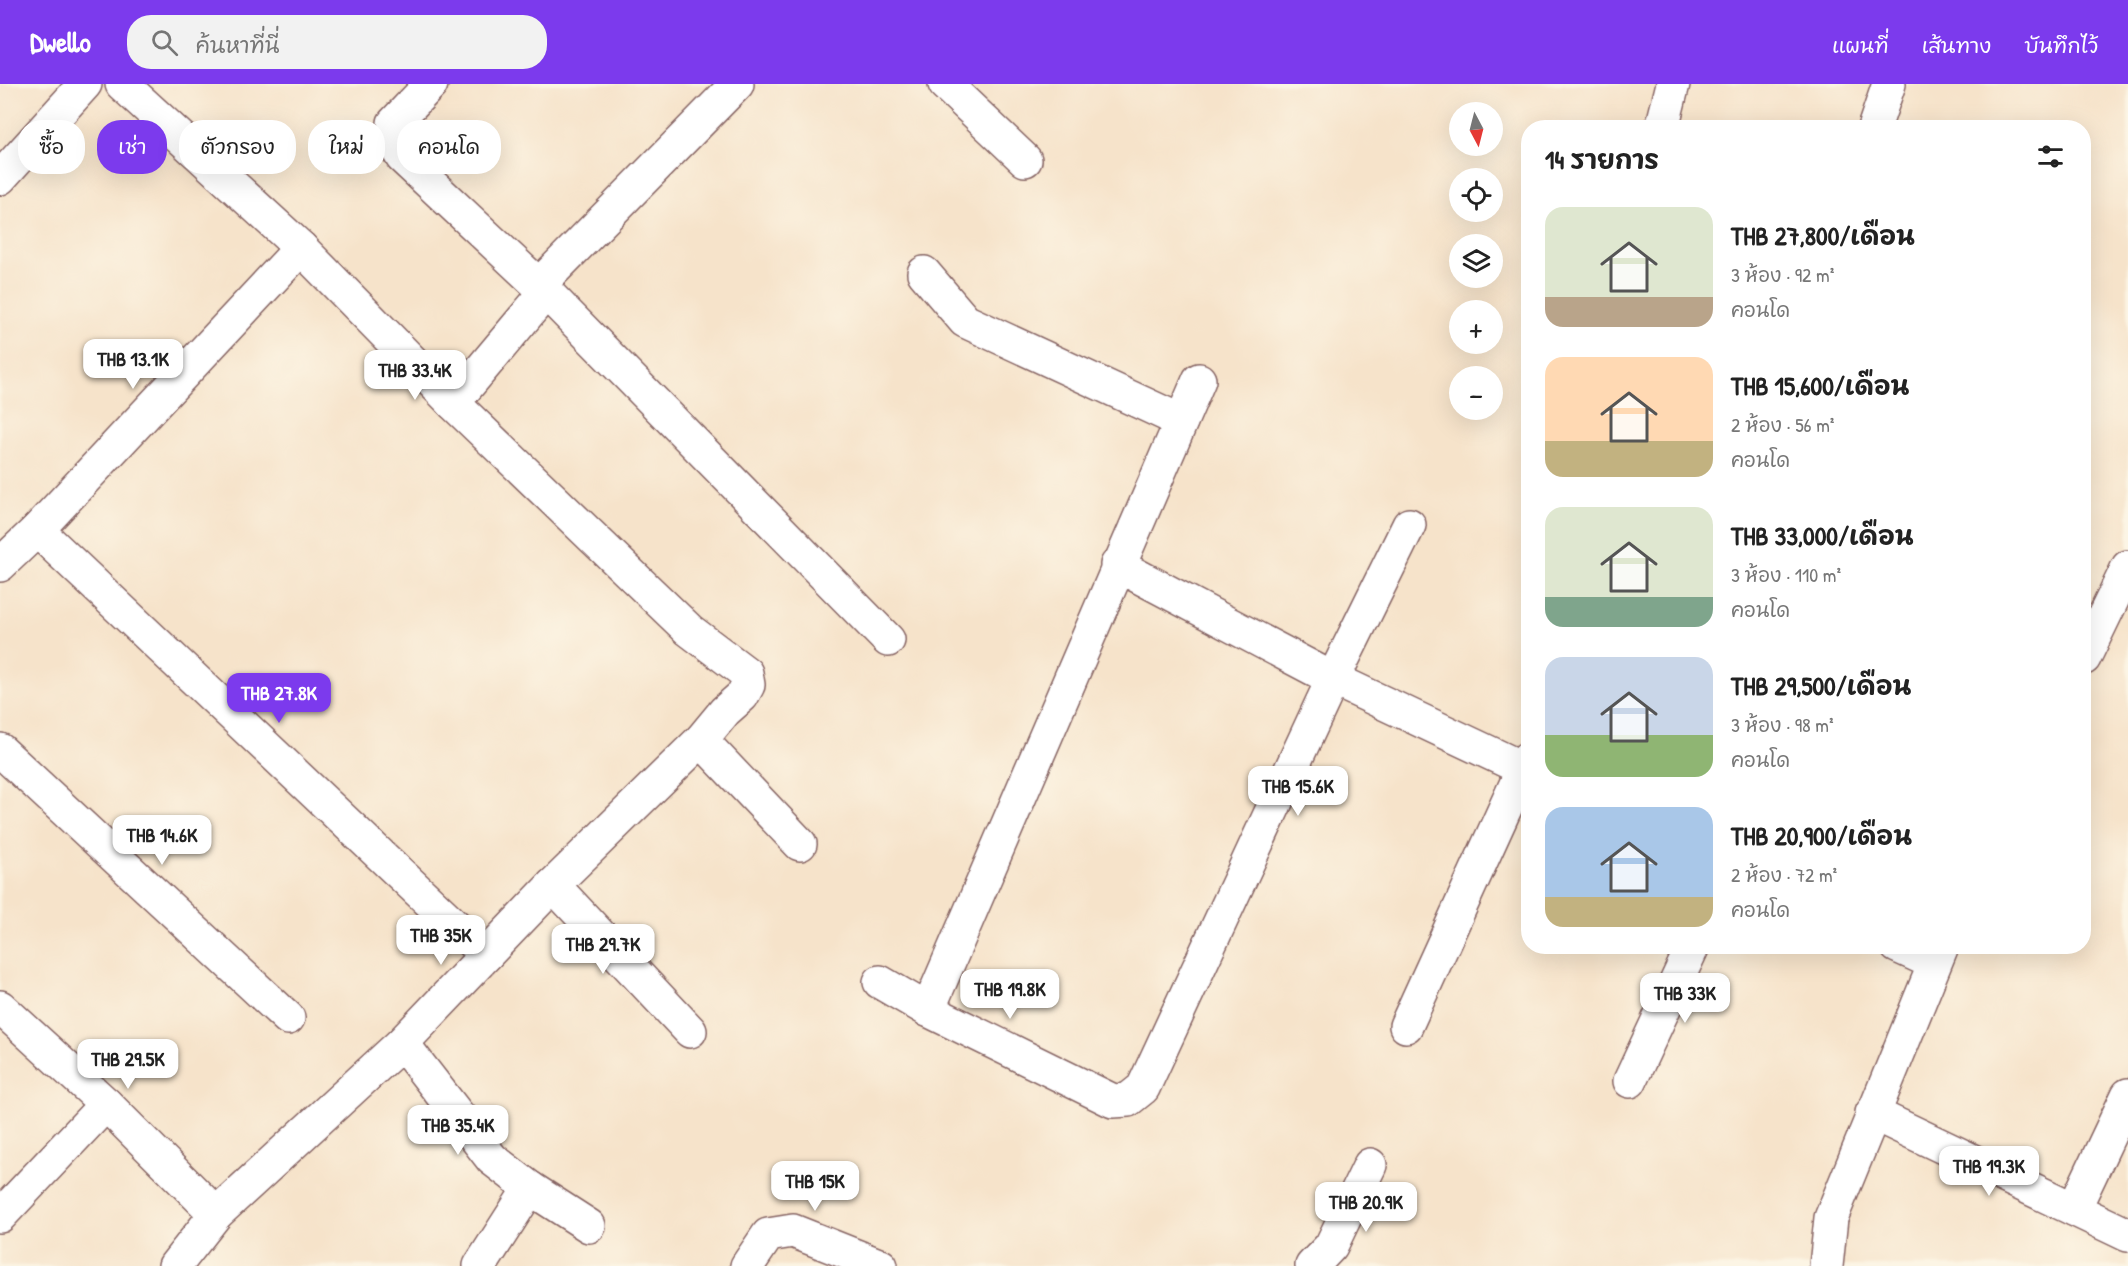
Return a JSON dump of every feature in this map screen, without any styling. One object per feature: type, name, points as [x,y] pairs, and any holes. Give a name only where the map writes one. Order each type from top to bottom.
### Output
[{"type":"street","points":[[0,178],[85,84]]},
{"type":"street","points":[[122,84],[301,248],[453,403],[689,630],[746,673],[748,685],[742,696],[725,711],[700,740],[553,885],[402,1043],[216,1215],[175,1266]]},
{"type":"street","points":[[431,84],[394,123],[393,141],[402,157],[542,289],[888,640]]},
{"type":"street","points":[[453,403],[542,289],[737,84]]},
{"type":"street","points":[[945,84],[1025,160]]},
{"type":"street","points":[[1664,120],[1673,84]]},
{"type":"street","points":[[1877,120],[1889,84]]},
{"type":"street","points":[[0,565],[37,530],[301,248]]},
{"type":"street","points":[[924,273],[965,321],[1181,421]]},
{"type":"street","points":[[928,1010],[1117,565],[1199,380]]},
{"type":"street","points":[[880,982],[928,1010],[1113,1101],[1128,1100],[1143,1088],[1334,679],[1409,525]]},
{"type":"street","points":[[37,530],[486,955]]},
{"type":"street","points":[[1117,565],[1334,679],[1521,762]]},
{"type":"street","points":[[2091,644],[2128,567]]},
{"type":"street","points":[[700,740],[800,844]]},
{"type":"street","points":[[0,750],[288,1018]]},
{"type":"street","points":[[1406,1026],[1521,778]]},
{"type":"street","points":[[553,885],[690,1031]]},
{"type":"street","points":[[1630,1081],[1689,954]]},
{"type":"street","points":[[1826,1266],[1831,1218],[1938,955]]},
{"type":"street","points":[[0,1007],[106,1104],[216,1215]]},
{"type":"street","points":[[402,1043],[492,1159],[530,1188],[589,1226]]},
{"type":"street","points":[[2074,1209],[2128,1095]]},
{"type":"street","points":[[0,1216],[106,1104]]},
{"type":"street","points":[[1872,1113],[2128,1235]]},
{"type":"street","points":[[1312,1266],[1331,1246],[1371,1165]]},
{"type":"street","points":[[480,1266],[530,1188]]},
{"type":"street","points":[[747,1266],[768,1235],[793,1230],[881,1266]]}]
